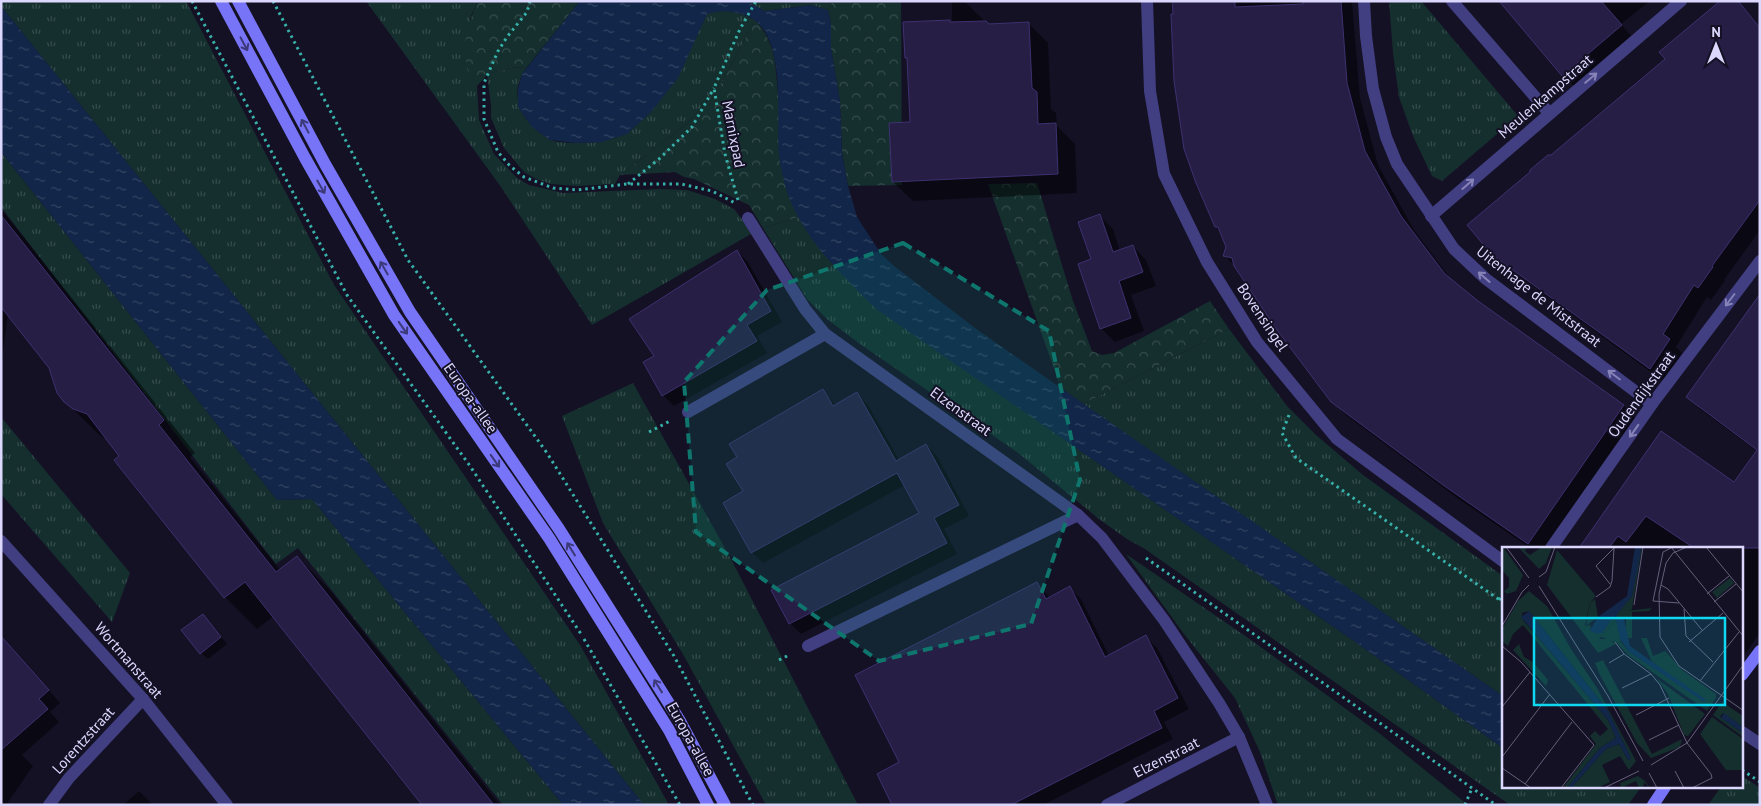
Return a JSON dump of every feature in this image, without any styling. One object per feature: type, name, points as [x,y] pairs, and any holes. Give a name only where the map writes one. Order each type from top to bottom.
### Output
[{"type":"main road","name":"Europa-allee","points":[[221,1],[305,158],[394,315],[549,538],[669,730],[708,805]]},
{"type":"main road","name":"Europa-allee","points":[[238,1],[325,164],[410,312],[559,529],[680,721],[725,805]]},
{"type":"main road","points":[[1744,672],[1760,651]]},
{"type":"main road","points":[[1653,805],[1664,788]]},
{"type":"street","name":"Bovensingel","points":[[1147,1],[1150,91],[1164,174],[1207,262],[1257,342],[1337,439],[1502,561]]},
{"type":"street","name":"Uitenhage de Miststraat","points":[[1364,1],[1366,36],[1373,89],[1386,137],[1397,164],[1454,249],[1486,279],[1652,404]]},
{"type":"street","points":[[1452,1],[1549,113]]},
{"type":"street","name":"Meulenkampstraat","points":[[1431,216],[1681,1]]},
{"type":"street","name":"Elzenstraat","points":[[748,218],[805,309],[825,334],[1078,515],[1102,538],[1164,620],[1220,703],[1239,738],[1267,805]]},
{"type":"street","name":"Oudendijkstraat","points":[[1552,547],[1652,404],[1760,261]]},
{"type":"street","points":[[688,412],[825,334]]},
{"type":"street","points":[[808,646],[1078,515]]},
{"type":"street","name":"Wortmanstraat","points":[[1,541],[143,699],[227,805]]},
{"type":"street","name":"Lorentzstraat","points":[[49,805],[69,778],[143,699]]},
{"type":"street","points":[[1744,733],[1760,744]]},
{"type":"street","name":"Elzenstraat","points":[[1107,805],[1239,738]]},
{"type":"path","name":"Europa-allee","points":[[273,1],[408,260],[547,453],[674,656],[753,805]]},
{"type":"path","points":[[530,1],[527,12],[498,51],[484,83],[484,119],[498,152],[510,166],[524,177],[553,188],[577,190],[627,184],[659,159],[692,127],[714,88]]},
{"type":"path","name":"Marnixpad","points":[[627,184],[681,184],[712,191],[739,205],[725,154],[714,88],[740,29],[756,1]]},
{"type":"path","points":[[1301,395],[1287,418],[1282,433],[1296,458],[1502,602]]},
{"type":"path","points":[[1146,558],[1496,805]]},
{"type":"path","points":[[1499,600],[1502,596]]},
{"type":"path","points":[[1744,771],[1760,782]]},
{"type":"path","points":[[1465,805],[1472,788]]},
{"type":"highlighted area","points":[[903,243],[1049,331],[1080,480],[1031,624],[879,661],[696,532],[684,382],[767,290]]},
{"type":"green space","points":[[1,1],[186,1],[334,285],[580,645],[669,805],[644,805],[1,6]]},
{"type":"green space","points":[[366,1],[478,1],[470,18],[479,76],[511,68],[527,67],[522,75],[517,93],[521,110],[531,125],[548,139],[569,143],[602,142],[700,28],[707,14],[719,11],[731,12],[755,20],[722,82],[687,124],[620,175],[615,184],[577,186],[551,184],[536,179],[524,172],[504,148],[491,118],[487,75],[477,86],[479,120],[494,154],[517,178],[529,185],[563,193],[660,189],[687,190],[715,199],[734,209],[751,234],[592,325],[501,187]]},
{"type":"green space","points":[[478,1],[580,1],[527,67],[511,68],[479,76],[468,70],[465,53],[468,26]]},
{"type":"green space","points":[[746,1],[833,1],[828,10],[811,5],[765,11]]},
{"type":"green space","points":[[833,1],[901,1],[902,185],[848,186],[842,152],[840,101],[831,48],[831,24],[828,10]]},
{"type":"green space","points":[[1389,1],[1421,1],[1518,116],[1442,181],[1432,176],[1413,136],[1399,97]]},
{"type":"green space","points":[[755,20],[768,39],[775,61],[787,192],[799,217],[763,228],[749,205],[694,179],[684,177],[675,172],[620,175],[687,124],[722,82]]},
{"type":"green space","points":[[1,152],[277,500],[312,499],[563,805],[503,805],[298,548],[276,564],[1,207]]},
{"type":"green space","points":[[1037,183],[1073,301],[1092,351],[1102,355],[1114,353],[1210,301],[1229,329],[1083,404],[1061,388],[988,184]]},
{"type":"green space","points":[[799,217],[806,230],[877,309],[1351,639],[1502,747],[1502,788],[1640,788],[1628,805],[1510,805],[1145,549],[1127,539],[1099,519],[1017,452],[860,344],[827,319],[807,299],[763,228]]},
{"type":"green space","points":[[1229,329],[1287,406],[1316,435],[1363,475],[1502,575],[1502,695],[1083,404]]},
{"type":"green space","points":[[633,383],[732,561],[858,805],[766,805],[684,656],[603,523],[562,416]]},
{"type":"green space","points":[[1,417],[130,573],[112,622],[1,494]]},
{"type":"green space","points":[[1126,554],[1251,640],[1379,733],[1468,805],[1278,805],[1260,752],[1235,698],[1184,634]]},
{"type":"green space","points":[[1744,777],[1760,788],[1760,805],[1708,805],[1720,788],[1744,788]]},
{"type":"water","points":[[580,1],[746,1],[765,11],[811,5],[828,10],[831,24],[831,48],[840,101],[842,153],[848,186],[857,217],[881,254],[979,331],[1502,695],[1502,747],[1351,639],[876,309],[813,241],[794,209],[787,192],[780,159],[777,73],[773,51],[766,33],[754,20],[737,13],[718,11],[707,14],[678,78],[651,112],[627,134],[602,142],[576,143],[550,140],[532,127],[518,107],[518,89],[522,74]]},
{"type":"water","points":[[1,6],[644,805],[563,805],[312,499],[277,500],[1,152]]},
{"type":"building","points":[[1172,1],[1235,1],[1235,7],[1303,4],[1303,1],[1341,1],[1347,83],[1365,151],[1401,216],[1445,274],[1478,301],[1624,405],[1528,544],[1443,485],[1331,402],[1277,330],[1234,266],[1232,258],[1223,256],[1226,247],[1196,183],[1184,149],[1174,81]]},
{"type":"building","points":[[1499,1],[1601,1],[1622,25],[1562,76]]},
{"type":"building","points":[[1720,1],[1738,1],[1760,28],[1760,200],[1698,288],[1694,285],[1663,334],[1670,339],[1650,369],[1492,255],[1467,225],[1537,164],[1548,155],[1551,155],[1665,59],[1659,52]]},
{"type":"building","points":[[950,20],[950,22],[986,21],[989,24],[1029,22],[1032,88],[1037,92],[1038,124],[1056,123],[1058,174],[892,182],[889,123],[910,122],[903,22]]},
{"type":"building","points":[[1100,214],[1113,252],[1133,245],[1143,272],[1119,281],[1131,318],[1100,329],[1078,264],[1091,259],[1078,222]]},
{"type":"building","points":[[1,215],[164,420],[159,425],[276,572],[297,556],[494,805],[422,805],[245,582],[224,598],[114,460],[119,456],[87,414],[73,409],[57,393],[49,368],[1,307]]},
{"type":"building","points":[[737,250],[771,311],[747,325],[757,341],[662,396],[643,362],[654,356],[629,319]]},
{"type":"building","points":[[1760,294],[1760,548],[1692,547],[1646,516],[1626,542],[1618,536],[1610,547],[1580,547],[1661,431],[1734,482],[1757,450],[1686,397]]},
{"type":"building","points":[[823,389],[833,406],[857,392],[896,461],[926,444],[959,505],[934,518],[947,543],[789,624],[771,590],[919,513],[897,473],[751,553],[723,503],[743,491],[726,464],[737,457],[729,444]]},
{"type":"building","points":[[1037,582],[1046,599],[1070,586],[1105,657],[1146,635],[1178,698],[1154,711],[1162,728],[1011,805],[892,805],[877,774],[899,762],[855,675]]},
{"type":"building","points":[[203,614],[221,637],[200,654],[181,630]]},
{"type":"building","points":[[1,636],[49,690],[39,699],[48,709],[1,750]]}]
